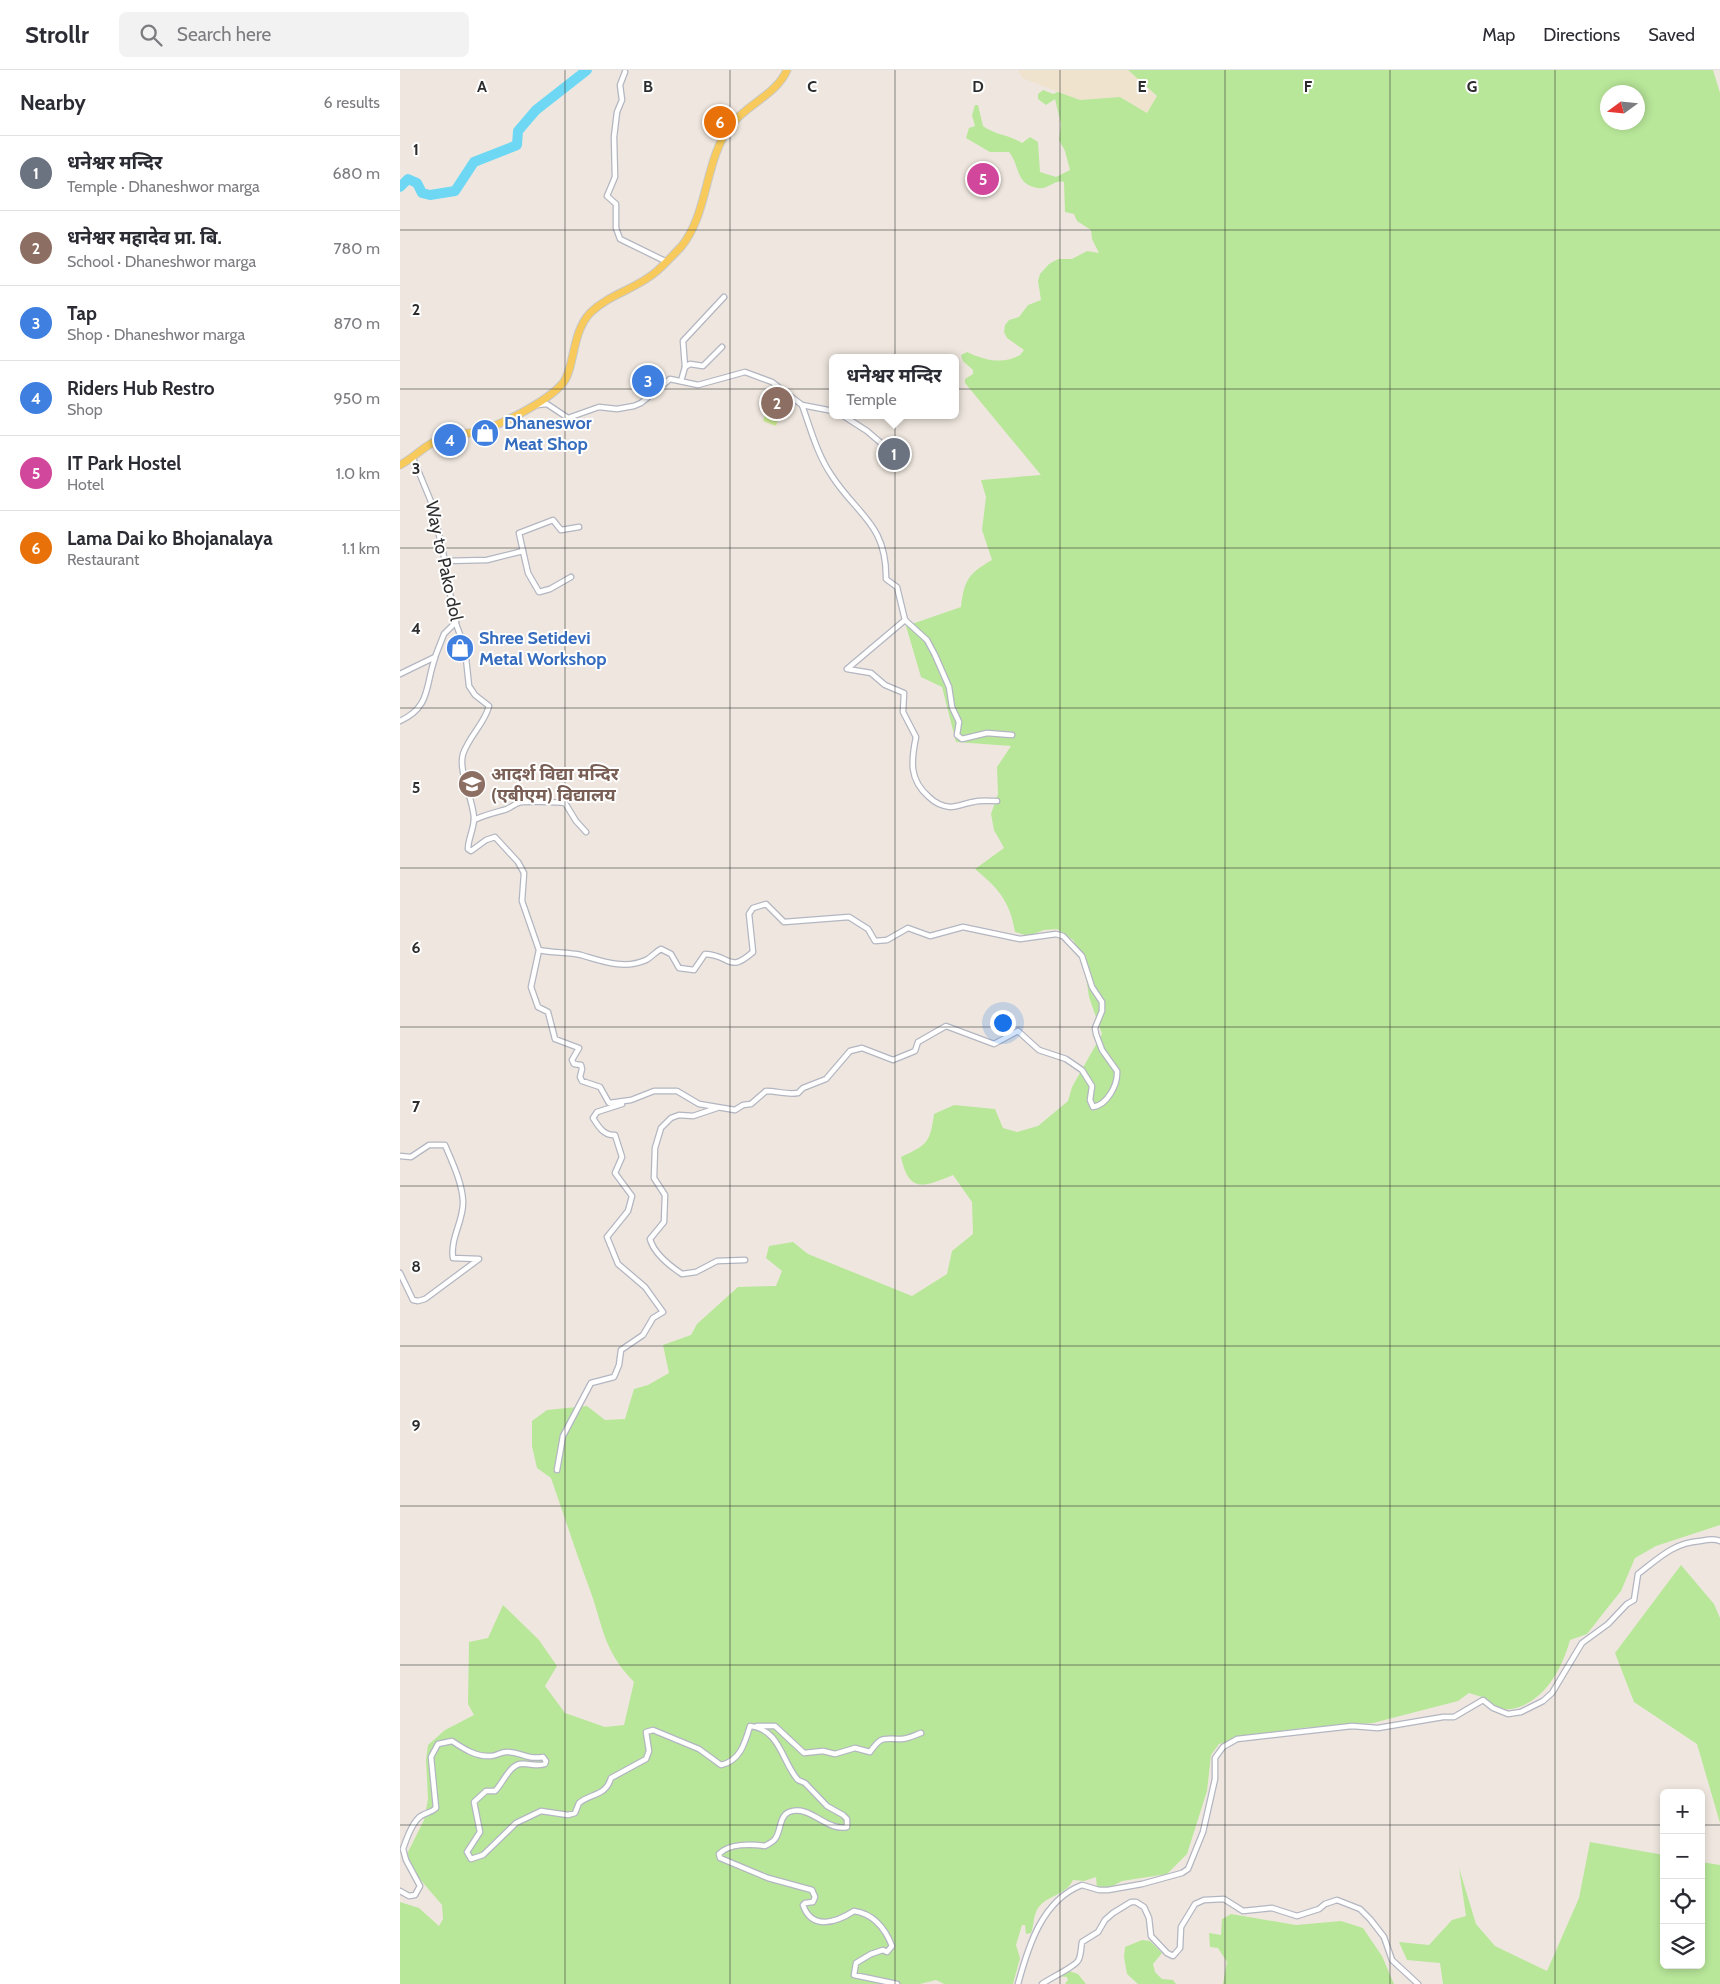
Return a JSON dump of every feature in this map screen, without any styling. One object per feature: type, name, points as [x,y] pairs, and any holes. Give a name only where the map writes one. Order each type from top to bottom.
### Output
[{"type":"main road","points":[[400,465],[434,442],[456,435],[476,432],[533,405],[563,382],[573,346],[581,327],[590,314],[603,302],[657,271],[681,246],[693,226],[720,146],[731,124],[774,88],[784,77],[787,70]]},
{"type":"street","points":[[625,72],[620,85],[622,100],[617,112],[614,137],[615,177],[607,196],[616,204],[616,228],[620,238],[665,261]]},
{"type":"street","points":[[681,381],[685,366],[683,340],[724,296]]},
{"type":"street","points":[[685,366],[690,364],[703,366],[722,347]]},
{"type":"street","points":[[533,405],[547,404],[568,418],[599,407],[617,409],[634,406],[641,403],[670,379],[698,385],[745,372],[772,382],[802,405],[829,410]]},
{"type":"street","points":[[802,405],[814,445],[824,464],[842,490],[876,530],[886,563],[886,578],[897,587],[905,620],[927,640],[935,655],[949,687],[952,707],[959,722],[957,735],[959,738],[987,734],[1012,735]]},
{"type":"street","points":[[849,419],[867,430],[881,443]]},
{"type":"street","name":"Way to Pako dol","points":[[413,458],[432,504],[456,622],[465,649],[469,686],[475,696],[489,706],[488,712],[467,743],[461,762],[472,799],[474,820],[468,849],[471,851],[486,840],[495,838],[518,862],[524,873],[522,901],[539,950]]},
{"type":"street","points":[[571,577],[550,589],[539,592],[528,573],[519,533],[553,520],[561,530],[580,526]]},
{"type":"street","points":[[445,561],[494,559],[523,551]]},
{"type":"street","points":[[905,620],[847,669],[871,673],[884,685],[904,693],[903,712],[916,737],[912,754],[913,774],[916,783],[930,798],[937,803],[951,807],[972,802],[997,801]]},
{"type":"street","points":[[400,721],[411,716],[424,702],[435,656],[444,634],[456,622]]},
{"type":"street","points":[[400,674],[435,656]]},
{"type":"street","points":[[474,820],[526,801],[544,804],[554,801],[565,803],[576,821],[586,832]]},
{"type":"street","points":[[557,1470],[563,1436],[591,1383],[614,1377],[621,1350],[644,1335],[653,1318],[663,1312],[645,1287],[618,1264],[607,1237],[628,1211],[632,1196],[614,1173],[622,1157],[615,1135],[610,1136],[599,1128],[593,1118],[597,1112],[631,1100],[654,1091],[677,1091],[699,1104],[735,1110],[743,1105],[750,1104],[766,1091],[777,1091],[786,1095],[798,1093],[803,1088],[826,1078],[850,1051],[862,1048],[893,1060],[915,1051],[918,1042],[946,1026],[994,1044],[1018,1031],[1040,1050],[1066,1059],[1082,1070],[1092,1086],[1090,1100],[1093,1106],[1105,1101],[1116,1082],[1117,1071],[1097,1041],[1095,1028],[1102,1011],[1102,1002],[1092,987],[1082,956],[1063,936],[1056,934],[1020,939],[963,927],[930,936],[908,928],[887,940],[875,940],[868,930],[849,917],[784,922],[766,904],[753,908],[749,914],[753,952],[741,963],[731,963],[717,955],[706,954],[694,970],[679,968],[671,954],[661,948],[646,960],[619,964],[605,963],[580,955],[539,950],[531,988],[538,1007],[548,1012],[555,1039],[578,1048],[572,1060],[574,1064],[581,1065],[580,1077],[582,1081],[600,1087],[608,1103],[631,1100]]},
{"type":"street","points":[[718,1108],[693,1116],[679,1115],[671,1118],[661,1128],[656,1148],[654,1178],[665,1195],[664,1222],[650,1239],[669,1265],[682,1274],[703,1270],[717,1261],[745,1260]]},
{"type":"street","points":[[400,1156],[411,1157],[429,1145],[445,1145],[455,1171],[463,1202],[451,1248],[453,1258],[478,1259],[425,1299],[418,1302],[413,1300],[400,1273]]},
{"type":"street","points":[[1018,1984],[1033,1936],[1054,1903],[1063,1894],[1082,1885],[1098,1890],[1142,1884],[1182,1873],[1188,1869],[1203,1832],[1215,1779],[1215,1758],[1222,1747],[1244,1737],[1352,1726],[1378,1728],[1443,1717],[1454,1717],[1484,1700],[1493,1708],[1508,1714],[1533,1707],[1552,1693],[1582,1643],[1608,1624],[1627,1604],[1634,1600],[1638,1574],[1671,1548],[1687,1542],[1720,1540]]},
{"type":"street","points":[[400,1892],[409,1896],[415,1895],[420,1886],[406,1860],[403,1849],[417,1820],[422,1815],[432,1812],[436,1808],[431,1757],[438,1744],[452,1741],[474,1754],[488,1756],[504,1751],[517,1753],[527,1758],[543,1757],[546,1761],[545,1764],[540,1766],[519,1764],[512,1768],[495,1791],[486,1791],[474,1802],[480,1832],[467,1852],[471,1859],[483,1855],[516,1823],[534,1814],[541,1811],[568,1815],[575,1813],[579,1803],[598,1795],[609,1786],[611,1778],[646,1758],[649,1751],[646,1732],[653,1730],[699,1749],[721,1765],[731,1763],[737,1758],[750,1726],[775,1726],[804,1753],[823,1751],[835,1754],[855,1748],[870,1752],[878,1740],[890,1737],[903,1739],[921,1733]]},
{"type":"street","points":[[756,1726],[768,1732],[783,1751],[787,1765],[798,1780],[805,1782],[827,1806],[847,1819],[847,1827],[829,1825],[811,1814],[800,1811],[788,1812],[783,1816],[775,1839],[765,1846],[747,1845],[724,1849],[719,1854],[720,1858],[768,1878],[812,1890],[815,1897],[813,1902],[803,1905],[815,1920],[833,1923],[854,1911],[869,1916],[882,1926],[892,1946],[887,1952],[882,1950],[856,1963],[854,1975],[897,1984]]},
{"type":"street","points":[[1042,1984],[1058,1972],[1075,1966],[1080,1958],[1082,1942],[1098,1932],[1105,1920],[1126,1904],[1136,1902],[1144,1907],[1149,1918],[1151,1936],[1167,1953],[1173,1956],[1180,1948],[1181,1927],[1191,1909],[1204,1900],[1217,1898],[1224,1899],[1243,1911],[1272,1908],[1297,1916],[1319,1909],[1325,1904],[1337,1900],[1349,1903],[1360,1908],[1377,1926],[1384,1937],[1392,1960],[1418,1984]]},
{"type":"shaded area","points":[[1018,70],[1128,70],[1157,97],[1147,113],[1120,97],[1080,100],[1022,78]]},
{"type":"green space","points":[[1128,70],[1713,70],[1720,93],[1720,1525],[1656,1546],[1635,1558],[1621,1591],[1587,1634],[1570,1640],[1559,1668],[1543,1692],[1532,1701],[1520,1707],[1506,1709],[1490,1708],[1482,1697],[1469,1693],[1458,1701],[1373,1723],[1301,1728],[1219,1744],[1211,1755],[1207,1791],[1187,1854],[1167,1874],[1122,1881],[1109,1888],[1097,1888],[1096,1877],[1084,1881],[1073,1880],[1066,1889],[1041,1905],[1036,1913],[1031,1933],[1026,1934],[1025,1925],[1022,1925],[1016,1945],[1020,1958],[1013,1984],[944,1984],[936,1980],[920,1984],[400,1984],[400,1902],[419,1908],[439,1926],[443,1919],[442,1905],[413,1871],[406,1856],[424,1820],[428,1799],[426,1760],[428,1745],[445,1730],[474,1715],[468,1704],[469,1642],[488,1638],[503,1605],[539,1640],[557,1666],[545,1686],[565,1713],[605,1727],[624,1725],[634,1682],[616,1660],[610,1649],[551,1478],[537,1468],[532,1446],[532,1421],[547,1410],[587,1406],[605,1420],[625,1419],[634,1389],[648,1385],[669,1373],[663,1345],[691,1335],[697,1324],[738,1287],[776,1286],[782,1271],[766,1258],[769,1246],[793,1242],[808,1254],[912,1296],[947,1274],[952,1251],[973,1234],[972,1202],[953,1175],[926,1184],[913,1182],[904,1169],[901,1157],[926,1142],[931,1131],[934,1114],[954,1105],[995,1109],[1003,1128],[1017,1132],[1038,1126],[1068,1101],[1072,1087],[1102,1034],[1089,997],[1083,956],[1073,940],[1057,929],[1044,930],[1028,936],[1015,932],[1010,912],[1002,896],[975,869],[1004,848],[994,830],[991,814],[998,794],[997,767],[1011,746],[956,742],[942,687],[921,677],[906,626],[961,607],[964,590],[969,578],[978,569],[992,560],[982,530],[986,497],[981,480],[1041,475],[965,383],[965,379],[973,374],[973,370],[963,361],[961,355],[967,352],[1000,361],[1020,355],[1024,350],[1007,338],[1004,332],[1005,325],[1009,320],[1019,317],[1028,305],[1041,300],[1038,281],[1040,274],[1049,264],[1058,259],[1072,259],[1087,251],[1099,253],[1092,239],[1091,230],[1077,221],[1074,214],[1065,212],[1064,182],[1060,181],[1042,188],[1031,186],[1022,179],[1009,152],[990,152],[966,138],[969,128],[975,126],[972,115],[975,105],[978,105],[983,126],[988,129],[1022,143],[1030,137],[1038,142],[1040,172],[1056,177],[1070,170],[1065,151],[1059,140],[1061,124],[1055,99],[1046,105],[1038,99],[1038,94],[1043,90],[1053,94],[1058,92],[1080,100],[1120,97],[1147,113],[1157,96]]},
{"type":"green space","points":[[772,393],[785,397],[776,426],[763,421]]},
{"type":"green space","points":[[1681,1565],[1714,1604],[1720,1618],[1720,1823],[1697,1744],[1634,1702],[1615,1653]]},
{"type":"green space","points":[[1590,1842],[1660,1854],[1660,1969],[1705,1969],[1705,1863],[1720,1865],[1720,1984],[1443,1984],[1440,1963],[1407,1960],[1399,1942],[1429,1945],[1452,1920],[1466,1916],[1459,1868],[1476,1924],[1495,1946],[1547,1971],[1579,1898]]},
{"type":"green space","points":[[1231,1914],[1296,1925],[1341,1921],[1363,1928],[1382,1956],[1394,1984],[1223,1984],[1227,1962],[1218,1948],[1210,1947],[1209,1933],[1221,1935],[1222,1919]]},
{"type":"green space","points":[[1142,1940],[1150,1941],[1162,1953],[1153,1964],[1155,1972],[1162,1979],[1173,1980],[1176,1984],[1138,1984],[1127,1974],[1124,1957],[1125,1947]]},
{"type":"green space","points":[[1066,1970],[1078,1974],[1086,1984],[1065,1984],[1068,1980],[1067,1977],[1057,1976]]},
{"type":"waterway","points":[[400,187],[408,179],[417,183],[422,193],[430,195],[455,191],[474,162],[517,145],[518,131],[536,110],[587,70]]},
{"type":"place","name":"Lama Dai ko Bhojanalaya","points":[[720,122]]},
{"type":"place","name":"IT Park Hostel","points":[[983,179]]},
{"type":"place","name":"Tap","points":[[648,381]]},
{"type":"place","name":"धनेश्वर महादेव प्रा. बि.","points":[[777,403]]},
{"type":"place","name":"Dhaneswor Meat Shop","points":[[485,433]]},
{"type":"place","name":"Riders Hub Restro","points":[[450,440]]},
{"type":"place","name":"धनेश्वर मन्दिर","points":[[894,454]]},
{"type":"place","name":"Shree Setidevi Metal Workshop","points":[[460,648]]},
{"type":"place","name":"आदर्श विद्या मन्दिर (एबीएम) विद्यालय","points":[[472,784]]}]
